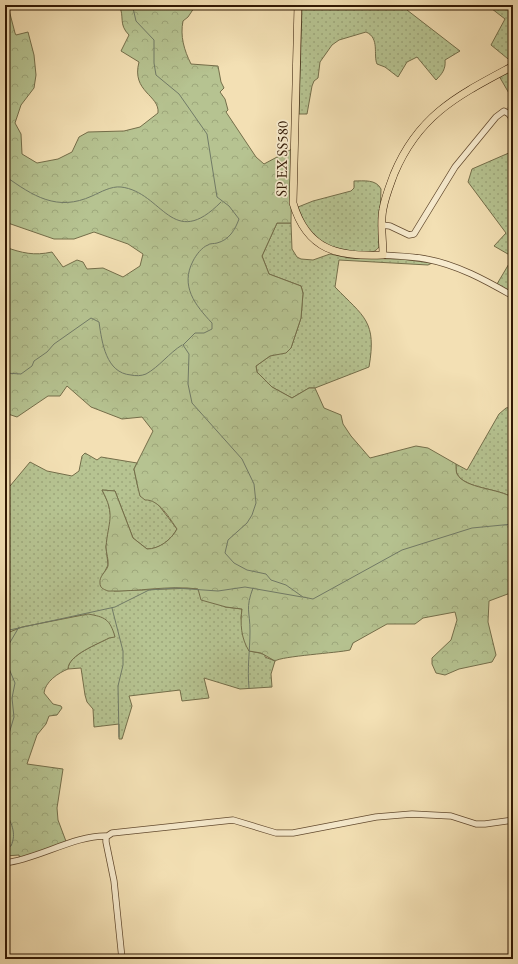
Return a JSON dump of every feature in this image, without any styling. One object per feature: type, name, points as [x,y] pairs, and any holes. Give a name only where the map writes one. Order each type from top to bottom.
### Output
[{"type":"main road","name":"SP EX SS580","points":[[298,5],[293,203],[297,215],[308,234],[328,250],[349,255],[383,255]]},
{"type":"main road","points":[[383,255],[382,210],[389,186],[398,164],[414,136],[438,110],[466,91],[513,66]]},
{"type":"street","points":[[382,225],[390,226],[409,235],[414,234],[455,167],[496,117],[504,111],[509,114],[513,120]]},
{"type":"street","name":"SP EX SS580","points":[[383,255],[425,258],[450,264],[476,275],[513,296]]},
{"type":"street","points":[[5,863],[39,856],[69,844],[98,836],[106,836],[112,832],[220,820],[233,820],[276,833],[293,832],[376,817],[412,814],[451,816],[476,824],[513,820]]},
{"type":"street","points":[[106,836],[114,881],[122,959]]},
{"type":"street","points":[[134,959],[268,959]]},
{"type":"street","points":[[278,959],[294,959]]},
{"type":"green space","points":[[119,5],[196,5],[188,17],[183,21],[182,27],[183,43],[191,64],[218,66],[221,82],[224,88],[220,92],[225,99],[228,110],[226,112],[256,157],[264,164],[292,149],[291,223],[277,223],[262,256],[269,274],[301,286],[303,293],[301,318],[291,348],[286,353],[270,356],[256,366],[257,372],[272,387],[292,398],[309,388],[315,388],[324,408],[341,415],[343,424],[351,436],[370,458],[416,446],[428,448],[456,464],[457,474],[467,483],[499,492],[513,498],[513,592],[489,601],[488,622],[496,655],[492,662],[459,669],[445,675],[436,673],[432,664],[432,658],[451,640],[457,620],[455,612],[423,618],[415,624],[387,624],[353,643],[350,650],[280,659],[275,661],[261,653],[249,651],[244,641],[242,631],[242,609],[226,607],[201,600],[198,589],[164,588],[108,591],[103,589],[101,586],[101,578],[108,566],[106,547],[110,518],[109,506],[102,490],[115,491],[133,538],[147,549],[160,546],[171,537],[177,529],[159,506],[145,500],[140,496],[138,488],[134,469],[153,431],[142,417],[122,419],[91,407],[67,386],[60,396],[48,396],[17,417],[5,413],[5,247],[28,253],[39,254],[52,252],[63,267],[77,260],[83,262],[87,269],[103,268],[123,277],[140,266],[143,254],[128,244],[94,232],[74,239],[54,239],[5,222],[5,7],[9,10],[16,35],[28,32],[34,55],[36,75],[34,88],[21,105],[15,123],[21,134],[22,154],[37,163],[58,159],[72,152],[79,137],[88,132],[124,131],[140,127],[158,113],[155,102],[142,87],[139,80],[139,62],[121,51],[129,35],[123,24],[122,13]]},
{"type":"green space","points":[[308,5],[411,5],[407,10],[460,51],[445,60],[443,71],[436,80],[417,57],[407,62],[398,77],[385,67],[377,64],[375,42],[366,32],[339,40],[332,45],[320,62],[318,78],[314,81],[312,86],[307,114],[299,114],[302,7]]},
{"type":"green space","points":[[487,5],[513,5],[513,63],[491,45],[505,19]]},
{"type":"green space","points":[[513,68],[513,120],[508,108],[511,100],[510,95],[499,76]]},
{"type":"green space","points":[[513,149],[513,257],[494,246],[506,233],[468,182],[472,169],[511,152]]},
{"type":"green space","points":[[354,181],[373,182],[381,189],[379,247],[368,253],[359,254],[341,251],[320,241],[307,228],[298,207],[313,201],[351,191],[354,188]]},
{"type":"green space","points":[[277,223],[291,223],[292,249],[297,257],[301,259],[313,260],[330,254],[349,258],[401,259],[432,263],[428,265],[339,260],[335,287],[361,313],[366,321],[371,339],[369,367],[315,388],[309,388],[292,398],[272,387],[257,372],[256,366],[270,356],[291,348],[301,318],[303,293],[301,286],[269,274],[262,256]]},
{"type":"green space","points":[[513,257],[513,294],[497,284]]},
{"type":"green space","points":[[513,407],[513,498],[499,492],[467,483],[457,474],[456,464],[467,470],[499,414],[506,408]]},
{"type":"green space","points":[[85,453],[97,460],[101,457],[137,463],[134,469],[138,488],[157,503],[177,529],[172,537],[161,546],[147,549],[133,538],[115,491],[102,490],[108,502],[111,517],[106,547],[108,565],[103,575],[114,591],[194,588],[198,589],[225,607],[242,609],[241,618],[249,651],[265,654],[265,657],[275,661],[271,674],[272,687],[240,689],[204,678],[209,698],[182,701],[180,690],[129,696],[132,706],[122,739],[119,739],[119,724],[94,727],[93,709],[87,702],[81,668],[68,669],[69,664],[78,655],[109,638],[79,616],[32,625],[5,634],[5,492],[30,462],[47,471],[72,476],[79,471],[82,456]]},
{"type":"green space","points":[[88,614],[99,616],[106,620],[111,626],[115,637],[109,638],[78,655],[69,664],[68,669],[56,675],[49,682],[44,693],[53,704],[61,706],[62,708],[57,715],[49,716],[46,724],[37,735],[27,764],[63,769],[57,808],[58,820],[67,844],[20,860],[19,855],[5,856],[5,634],[22,627]]},
{"type":"waterway","points":[[129,5],[133,8],[136,21],[154,40],[154,63],[156,75],[179,94],[207,134],[217,197],[229,206],[239,219],[236,227],[225,240],[210,244],[197,254],[193,261],[189,270],[188,279],[191,295],[212,323],[212,329],[204,333],[195,333],[183,345],[189,354],[188,384],[192,403],[242,459],[254,484],[256,503],[252,515],[247,523],[228,540],[225,553],[234,563],[247,570],[266,574],[271,580],[286,585],[303,597],[313,599],[402,550],[472,528],[513,524]]},
{"type":"waterway","points":[[5,176],[25,190],[46,200],[56,202],[79,201],[110,188],[121,187],[135,191],[147,198],[168,215],[179,221],[191,221],[204,216],[221,202]]},
{"type":"waterway","points":[[5,373],[21,374],[32,366],[34,361],[47,352],[54,344],[91,318],[99,322],[104,347],[111,363],[116,369],[123,373],[137,376],[146,374],[182,345]]},
{"type":"waterway","points":[[5,631],[115,607],[149,590],[175,588],[218,591],[245,587],[302,597]]},
{"type":"waterway","points":[[249,688],[249,601],[253,588]]},
{"type":"waterway","points":[[112,608],[123,651],[123,665],[118,686],[119,737]]},
{"type":"waterway","points":[[5,651],[19,627]]},
{"type":"waterway","points":[[5,659],[15,683],[12,698],[14,717],[5,747]]},
{"type":"waterway","points":[[5,811],[11,823],[13,832],[13,841],[11,846],[5,848]]}]
